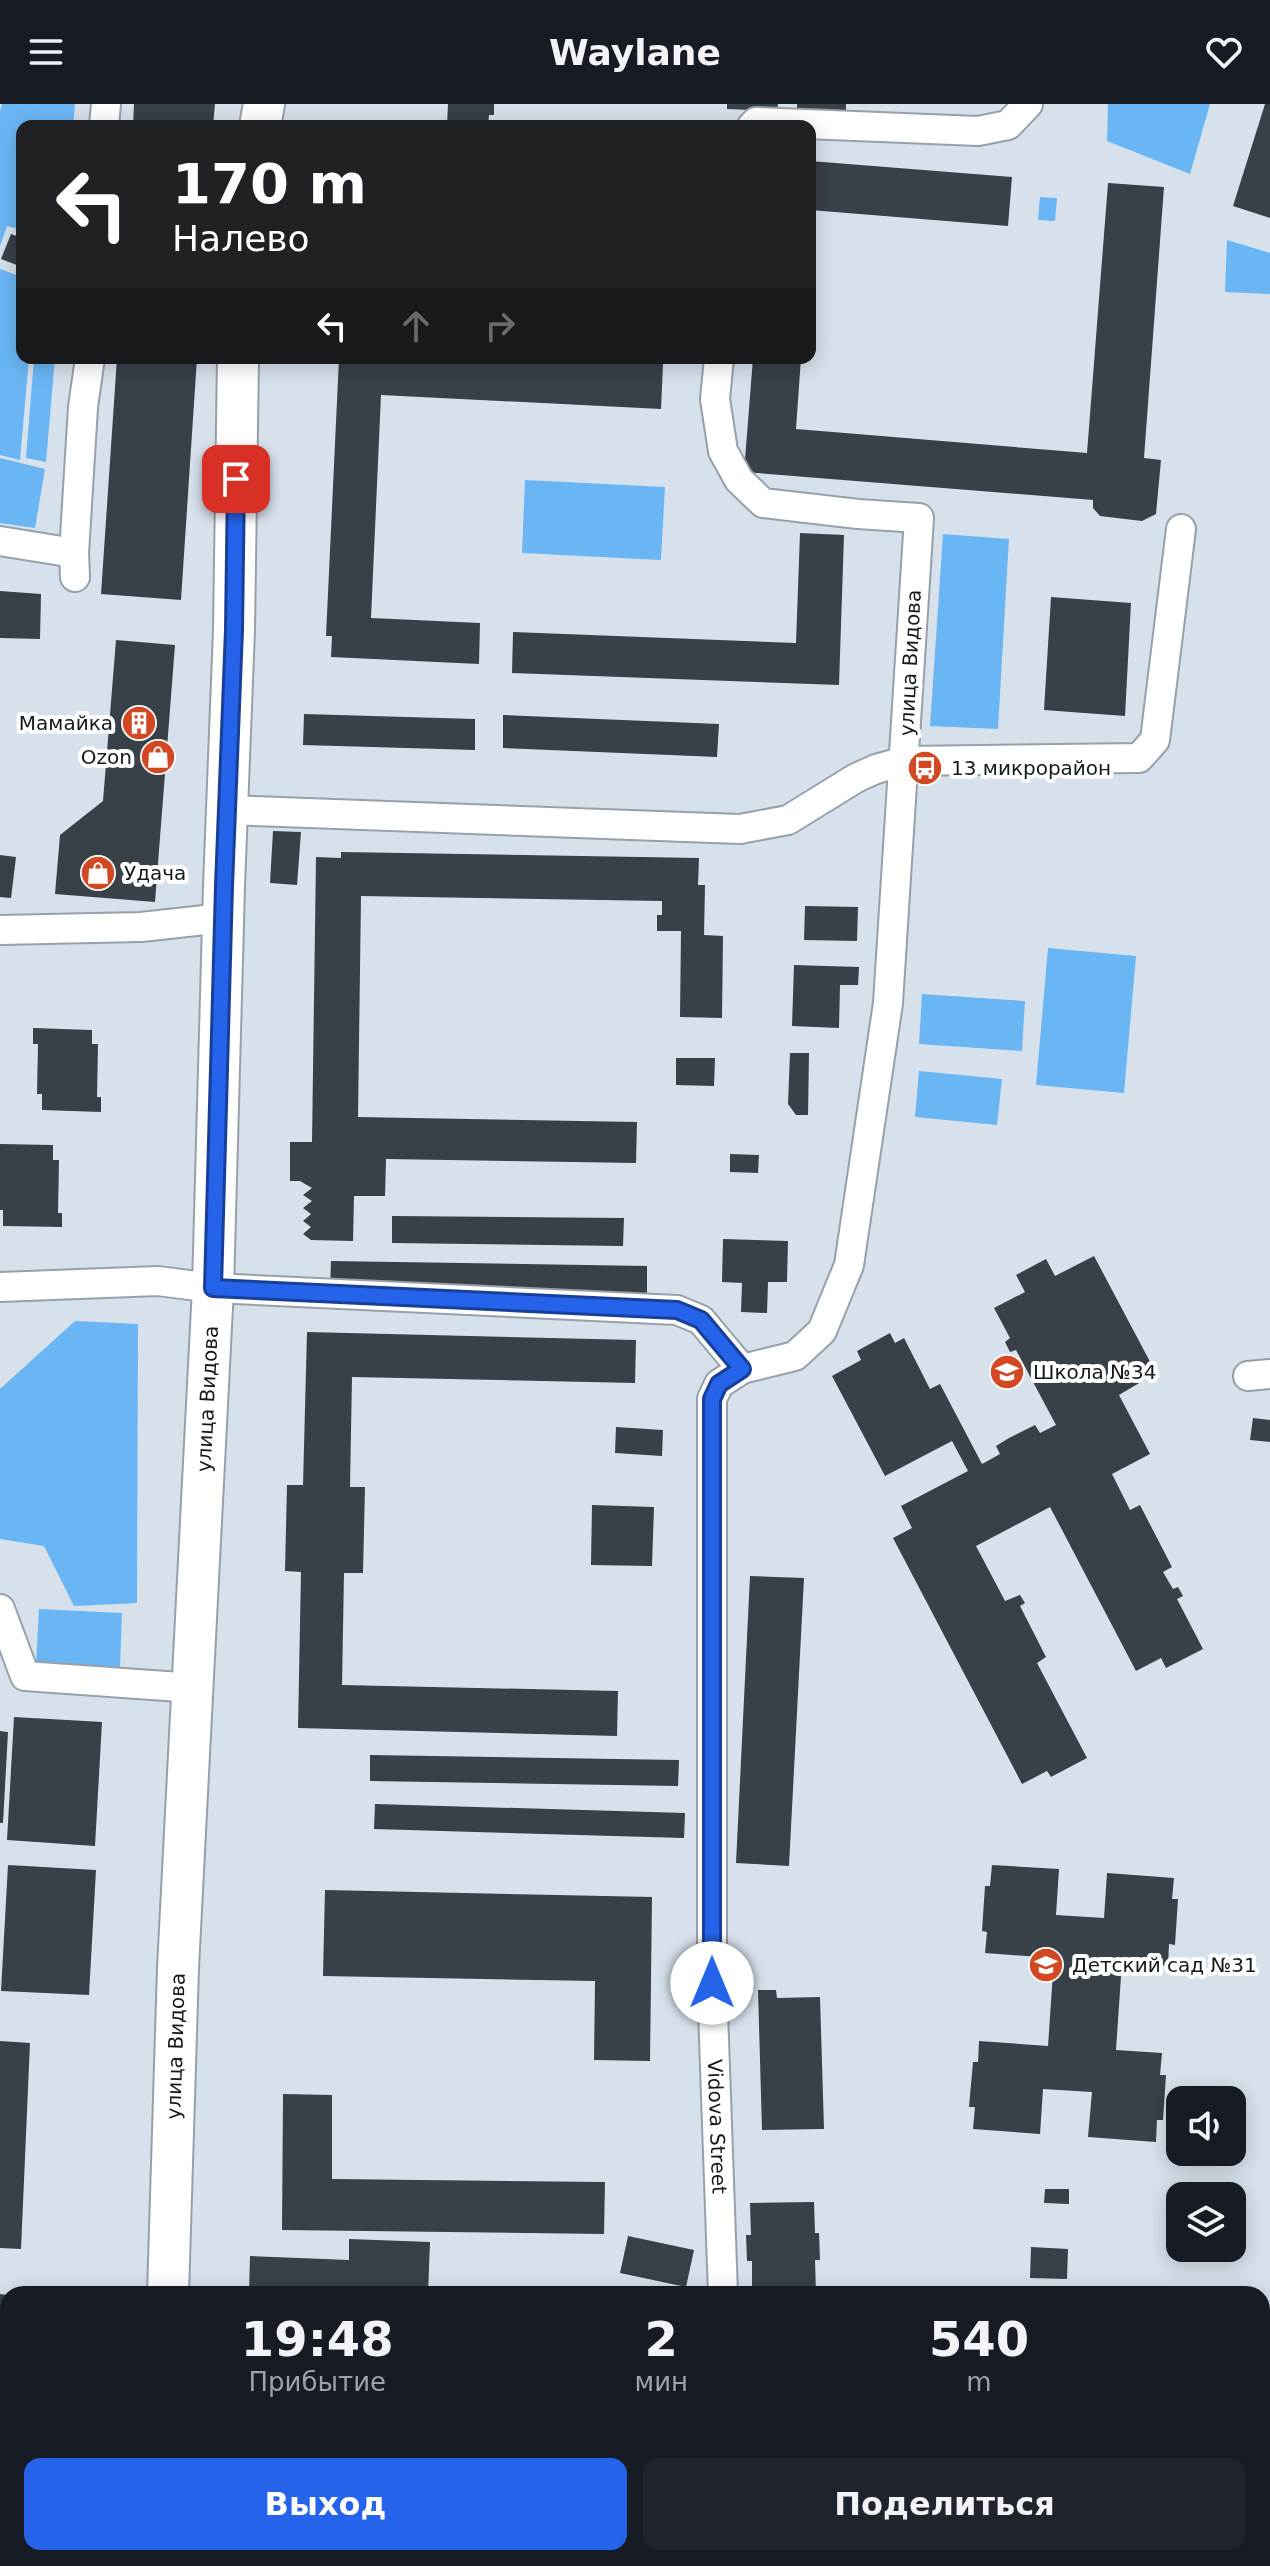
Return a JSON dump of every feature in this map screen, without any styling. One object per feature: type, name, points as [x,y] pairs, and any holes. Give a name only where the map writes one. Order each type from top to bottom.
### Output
[{"type":"street","points":[[816,124],[978,131],[1008,125],[1028,104]]},
{"type":"street","points":[[0,541],[74,565],[83,407],[89,364]]},
{"type":"street","name":"улица Видова","points":[[168,2286],[178,1968],[213,1288],[234,630],[238,364]]},
{"type":"street","name":"улица Видова","points":[[718,364],[715,399],[723,451],[739,480],[763,503],[919,518],[905,761]]},
{"type":"street","points":[[227,810],[740,829],[788,820],[856,778],[905,761],[1139,758],[1155,740],[1181,529]]},
{"type":"street","name":"Vidova Street","points":[[723,2286],[712,1983],[712,1399],[719,1384],[742,1369],[795,1356],[822,1331],[849,1265],[888,1003],[905,761]]},
{"type":"street","points":[[0,930],[141,927],[223,918]]},
{"type":"street","points":[[0,1287],[158,1281],[213,1288],[677,1310],[701,1320],[742,1369]]},
{"type":"street","points":[[0,1609],[25,1676],[194,1688]]},
{"type":"shaded area","points":[[2,104],[75,104],[74,120],[16,120],[16,228],[7,226],[0,246]]},
{"type":"shaded area","points":[[1108,104],[1210,104],[1190,174],[1107,141]]},
{"type":"shaded area","points":[[1040,197],[1057,198],[1055,221],[1038,220]]},
{"type":"shaded area","points":[[1227,240],[1270,253],[1270,294],[1225,292]]},
{"type":"shaded area","points":[[0,269],[16,275],[16,364],[28,364],[20,460],[0,455]]},
{"type":"shaded area","points":[[34,364],[54,364],[46,462],[26,458]]},
{"type":"shaded area","points":[[0,458],[45,469],[35,528],[0,523]]},
{"type":"shaded area","points":[[525,480],[665,487],[661,560],[522,553]]},
{"type":"shaded area","points":[[943,534],[1009,539],[998,729],[930,726]]},
{"type":"shaded area","points":[[1048,948],[1136,956],[1124,1093],[1036,1085]]},
{"type":"shaded area","points":[[922,994],[1025,1001],[1022,1051],[919,1044]]},
{"type":"shaded area","points":[[919,1071],[1002,1079],[997,1125],[915,1117]]},
{"type":"shaded area","points":[[75,1321],[138,1324],[137,1603],[74,1606],[44,1546],[0,1539],[0,1389]]},
{"type":"shaded area","points":[[39,1609],[122,1613],[120,1667],[36,1664]]},
{"type":"building","points":[[134,104],[215,104],[214,120],[133,120]]},
{"type":"building","points":[[448,104],[494,104],[494,115],[489,115],[489,120],[447,120]]},
{"type":"building","points":[[727,104],[778,104],[777,111],[727,109]]},
{"type":"building","points":[[797,104],[846,104],[846,112],[797,111]]},
{"type":"building","points":[[1265,104],[1270,104],[1270,218],[1233,206]]},
{"type":"building","points":[[816,161],[1012,177],[1008,226],[816,210]]},
{"type":"building","points":[[1108,183],[1164,187],[1144,458],[1161,460],[1156,514],[1142,521],[1100,516],[1093,508],[1093,500],[744,472],[753,364],[801,364],[796,429],[1087,453]]},
{"type":"building","points":[[11,234],[16,236],[16,265],[1,259]]},
{"type":"building","points":[[117,364],[197,364],[181,600],[101,594]]},
{"type":"building","points":[[339,364],[663,364],[661,409],[381,395],[371,618],[480,623],[479,664],[331,657],[332,636],[326,636]]},
{"type":"building","points":[[800,533],[844,535],[839,685],[512,673],[513,632],[796,643]]},
{"type":"building","points":[[0,591],[41,594],[40,639],[0,638]]},
{"type":"building","points":[[1051,597],[1131,603],[1125,716],[1044,710]]},
{"type":"building","name":"Мамайка","points":[[116,640],[175,645],[155,902],[55,894],[60,835],[103,801]]},
{"type":"building","points":[[304,714],[475,719],[475,750],[303,745]]},
{"type":"building","points":[[503,715],[719,724],[717,757],[503,748]]},
{"type":"building","points":[[273,831],[301,832],[297,885],[270,883]]},
{"type":"building","points":[[341,852],[699,858],[698,885],[705,885],[704,935],[723,936],[722,1018],[680,1017],[681,931],[657,931],[657,915],[662,915],[662,901],[361,896],[358,1117],[637,1122],[636,1163],[386,1159],[385,1196],[354,1196],[353,1241],[311,1240],[303,1234],[311,1227],[303,1221],[311,1214],[303,1208],[312,1201],[303,1195],[312,1188],[300,1181],[290,1181],[290,1142],[312,1142],[316,857],[341,858]]},
{"type":"building","points":[[0,855],[16,857],[11,898],[0,897]]},
{"type":"building","points":[[805,906],[858,907],[857,941],[804,940]]},
{"type":"building","points":[[794,965],[859,967],[858,985],[840,985],[839,1028],[792,1026]]},
{"type":"building","points":[[33,1028],[92,1030],[92,1044],[98,1044],[97,1097],[101,1097],[101,1112],[42,1110],[42,1094],[37,1094],[38,1044],[33,1044]]},
{"type":"building","points":[[790,1053],[809,1053],[808,1115],[796,1115],[788,1104]]},
{"type":"building","points":[[676,1058],[715,1058],[714,1086],[676,1085]]},
{"type":"building","points":[[0,1144],[53,1145],[53,1160],[59,1160],[58,1213],[62,1213],[62,1227],[3,1226],[3,1210],[0,1210]]},
{"type":"building","points":[[730,1154],[759,1155],[758,1173],[730,1172]]},
{"type":"building","points":[[392,1216],[624,1218],[623,1246],[392,1243]]},
{"type":"building","points":[[723,1239],[788,1241],[787,1282],[768,1282],[767,1313],[741,1312],[742,1283],[722,1282]]},
{"type":"building","points":[[1094,1256],[1156,1373],[1119,1395],[1150,1454],[1112,1474],[1130,1510],[1140,1505],[1172,1567],[1163,1572],[1173,1589],[1178,1587],[1183,1596],[1177,1599],[1203,1649],[1166,1668],[1161,1658],[1136,1671],[1050,1507],[976,1546],[1005,1601],[1020,1595],[1025,1603],[1020,1606],[1046,1657],[1037,1663],[1087,1758],[1051,1777],[1047,1771],[1022,1784],[893,1538],[912,1528],[901,1506],[968,1471],[952,1441],[885,1476],[832,1376],[861,1360],[857,1351],[890,1333],[895,1343],[904,1338],[930,1389],[940,1384],[982,1464],[1000,1454],[996,1446],[1009,1438],[1035,1425],[1040,1433],[1056,1425],[1016,1350],[1010,1352],[1005,1342],[1010,1338],[994,1308],[1025,1292],[1016,1275],[1046,1259],[1055,1276]]},
{"type":"building","points":[[331,1261],[647,1266],[647,1296],[330,1290]]},
{"type":"building","points":[[307,1332],[636,1340],[635,1383],[352,1377],[350,1487],[365,1487],[363,1573],[344,1573],[342,1685],[618,1691],[617,1736],[298,1728],[301,1572],[285,1571],[287,1485],[303,1485]]},
{"type":"building","points":[[1253,1418],[1270,1420],[1270,1442],[1250,1440]]},
{"type":"building","points":[[616,1427],[663,1430],[662,1456],[615,1453]]},
{"type":"building","points":[[592,1505],[654,1507],[652,1566],[591,1565]]},
{"type":"building","points":[[750,1576],[804,1578],[789,1866],[736,1863]]},
{"type":"building","points":[[14,1717],[102,1722],[95,1846],[7,1840]]},
{"type":"building","points":[[0,1731],[8,1732],[3,1823],[0,1823]]},
{"type":"building","points":[[370,1755],[679,1760],[678,1786],[370,1781]]},
{"type":"building","points":[[375,1804],[685,1813],[684,1838],[374,1829]]},
{"type":"building","points":[[8,1865],[96,1870],[89,1995],[1,1991]]},
{"type":"building","points":[[992,1865],[1059,1869],[1056,1915],[1104,1918],[1107,1873],[1174,1878],[1172,1899],[1178,1899],[1175,1945],[1169,1944],[1168,1966],[1122,1962],[1116,2050],[1162,2053],[1160,2075],[1166,2075],[1163,2120],[1157,2120],[1156,2142],[1088,2137],[1092,2092],[1043,2089],[1040,2134],[973,2129],[975,2107],[969,2107],[973,2062],[978,2062],[979,2041],[1048,2046],[1054,1958],[985,1953],[987,1932],[982,1931],[985,1886],[990,1886]]},
{"type":"building","points":[[325,1890],[652,1897],[650,2061],[594,2060],[595,1981],[323,1976]]},
{"type":"building","points":[[758,1990],[776,1990],[777,1998],[820,1997],[824,2129],[762,2130]]},
{"type":"building","points":[[0,2041],[30,2043],[21,2249],[0,2248]]},
{"type":"building","points":[[283,2094],[332,2095],[332,2179],[605,2182],[604,2234],[282,2230]]},
{"type":"building","points":[[1045,2189],[1069,2189],[1069,2204],[1044,2203]]},
{"type":"building","points":[[814,2202],[820,2260],[815,2260],[816,2286],[752,2286],[752,2261],[747,2261],[746,2235],[751,2235],[750,2203]]},
{"type":"building","points":[[628,2236],[694,2250],[686,2286],[620,2273]]},
{"type":"building","points":[[349,2239],[430,2242],[428,2286],[249,2286],[250,2256],[349,2260]]},
{"type":"building","points":[[1031,2247],[1068,2249],[1067,2279],[1030,2278]]},
{"type":"place","name":"Мамайка","points":[[139,723]]},
{"type":"place","name":"Ozon","points":[[158,757]]},
{"type":"place","name":"13 микрорайон","points":[[925,768]]},
{"type":"place","name":"Удача","points":[[98,873]]},
{"type":"place","name":"Школа №34","points":[[1007,1372]]},
{"type":"place","name":"Детский сад №31","points":[[1046,1965]]},
{"type":"route","points":[[236,479],[213,1288],[677,1310],[701,1320],[742,1369],[719,1384],[712,1399],[712,1983]]}]
